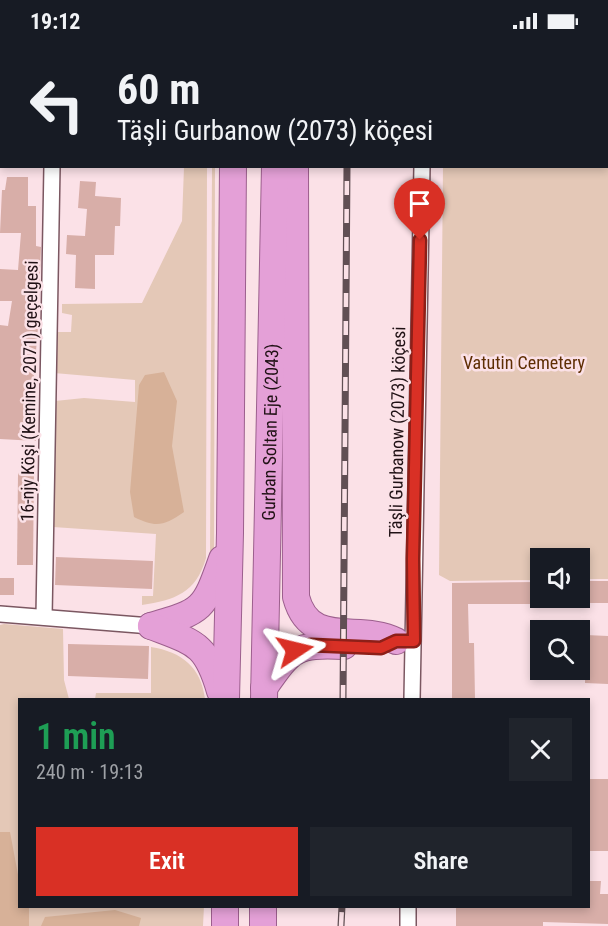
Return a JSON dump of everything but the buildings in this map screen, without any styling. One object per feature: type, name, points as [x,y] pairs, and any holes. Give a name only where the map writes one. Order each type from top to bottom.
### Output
[{"type":"highway","name":"Gurban Soltan Eje (2043)","points":[[224,698],[230,533],[233,168]]},
{"type":"highway","name":"Gurban Soltan Eje (2043)","points":[[264,694],[275,168]]},
{"type":"highway","points":[[295,168],[296,597],[299,610],[314,627],[328,631],[381,633],[405,641]]},
{"type":"highway","points":[[151,627],[189,615],[203,605],[211,590],[230,533]]},
{"type":"highway","points":[[151,627],[190,641],[202,650],[212,664],[224,698]]},
{"type":"highway","points":[[264,694],[280,665],[295,650],[311,645],[381,648],[405,641]]},
{"type":"highway","points":[[225,908],[225,926]]},
{"type":"highway","points":[[262,926],[263,908]]},
{"type":"street","name":"16-njy Köşi (Kemine, 2071) geçelgesi","points":[[44,617],[52,168]]},
{"type":"street","name":"Täşli Gurbanow (2073) köçesi","points":[[412,698],[405,641],[413,559],[422,168]]},
{"type":"street","points":[[0,614],[151,627]]},
{"type":"street","points":[[408,908],[408,926]]},
{"type":"green space","points":[[184,168],[207,168],[206,558],[202,570],[183,593],[142,605],[142,596],[153,596],[156,534],[53,527],[55,401],[84,398],[135,402],[135,380],[54,373],[56,332],[71,332],[72,315],[62,313],[62,304],[142,303],[182,221]]},
{"type":"green space","points":[[212,168],[215,168],[214,558],[210,558]]},
{"type":"green space","name":"Vatutin Cemetery","points":[[443,168],[608,168],[608,579],[590,579],[590,548],[530,548],[530,580],[450,581],[439,575]]},
{"type":"green space","points":[[0,625],[63,629],[64,680],[69,698],[18,698],[18,908],[204,908],[203,926],[0,926]]},
{"type":"green space","points":[[151,647],[172,653],[188,663],[199,678],[205,698],[95,698],[96,693],[151,693]]},
{"type":"shaded area","points":[[164,372],[177,401],[172,446],[184,512],[165,523],[154,524],[134,517],[130,492],[139,385],[145,375]]},
{"type":"shaded area","points":[[0,832],[10,832],[18,875],[18,908],[29,908],[29,926],[0,926]]},
{"type":"shaded area","points":[[115,910],[141,918],[139,926],[41,926],[45,917]]},
{"type":"railway","points":[[343,698],[347,168]]},
{"type":"railway","points":[[341,926],[342,908]]},
{"type":"route","points":[[295,650],[311,645],[381,648],[396,641],[414,641],[413,559],[420,240]]}]
